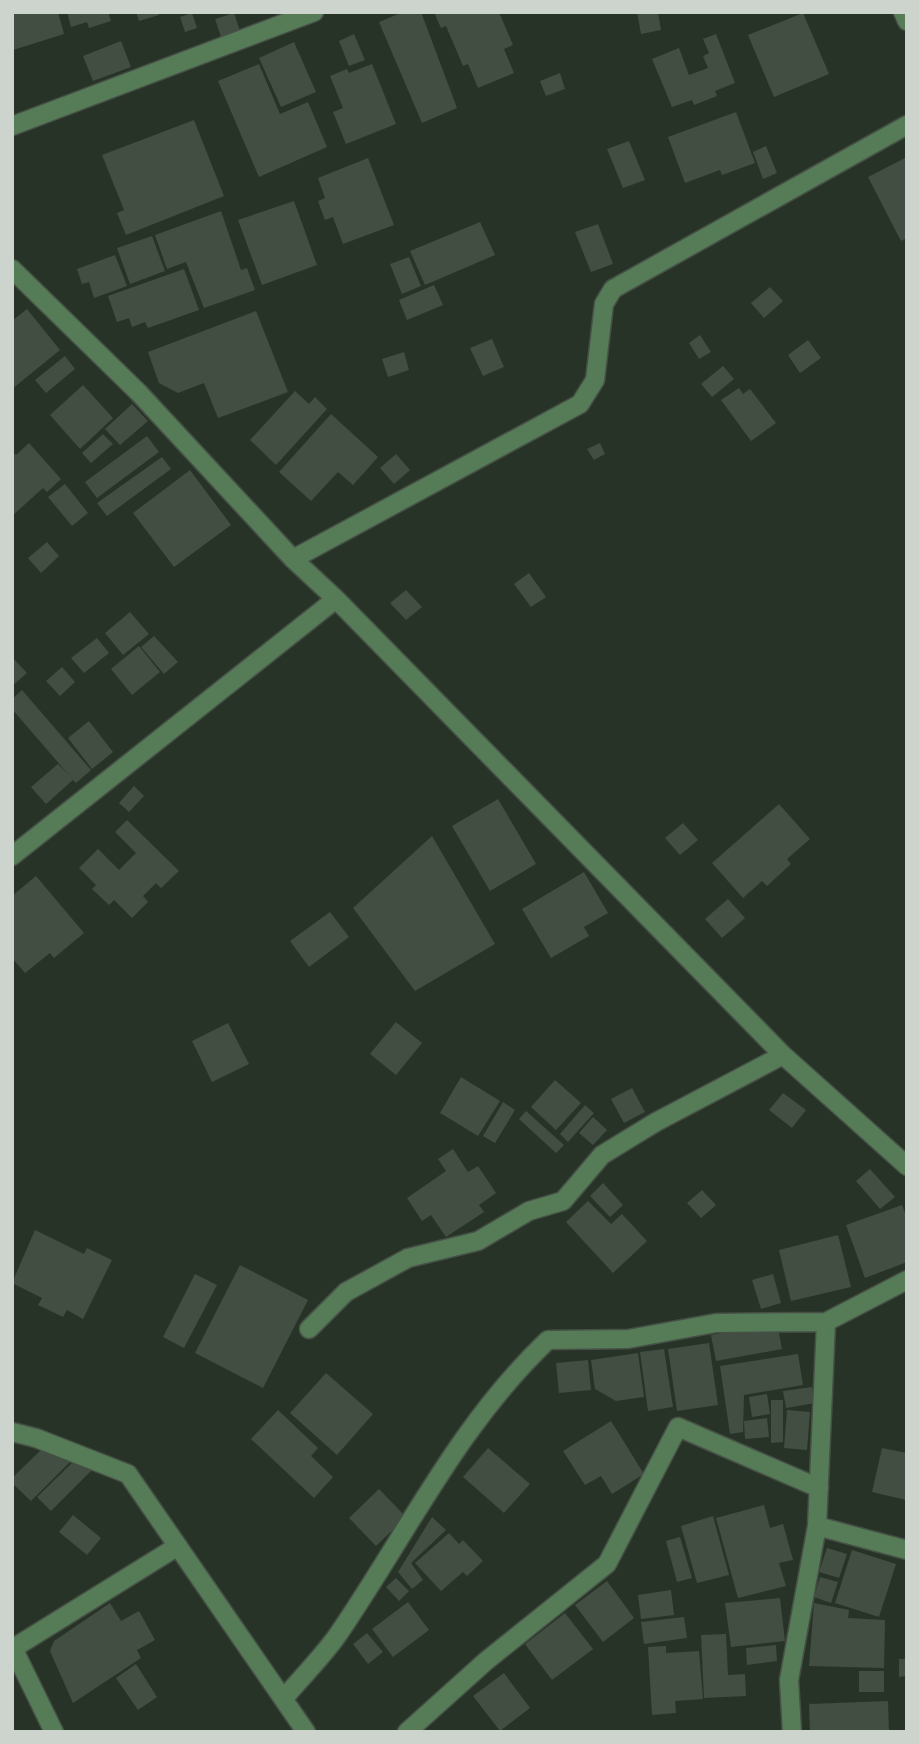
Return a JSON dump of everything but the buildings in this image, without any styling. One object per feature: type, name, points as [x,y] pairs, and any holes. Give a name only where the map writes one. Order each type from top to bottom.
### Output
[{"type":"street","points":[[12,126],[314,12]]},
{"type":"street","points":[[903,12],[907,21]]},
{"type":"street","points":[[293,559],[580,404],[595,380],[604,304],[613,289],[907,125]]},
{"type":"street","points":[[12,269],[139,393],[293,559],[336,599],[783,1055],[907,1166]]},
{"type":"street","points":[[12,856],[336,599]]},
{"type":"street","points":[[309,1329],[346,1292],[408,1258],[478,1241],[529,1211],[564,1201],[603,1155],[656,1122],[783,1055]]},
{"type":"street","points":[[285,1698],[335,1638],[461,1440],[516,1370],[548,1340],[628,1339],[716,1323],[825,1322],[907,1280]]},
{"type":"street","points":[[792,1732],[789,1680],[817,1526],[825,1322]]},
{"type":"street","points":[[407,1732],[486,1661],[607,1564],[678,1427],[819,1488]]},
{"type":"street","points":[[12,1432],[36,1438],[128,1474],[306,1732]]},
{"type":"street","points":[[817,1526],[907,1550]]},
{"type":"street","points":[[54,1732],[12,1649],[177,1546]]}]
